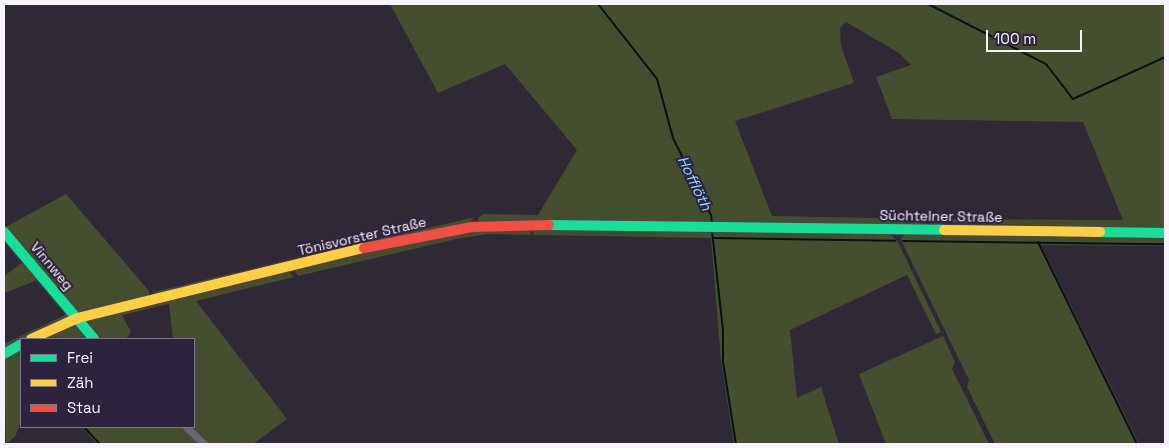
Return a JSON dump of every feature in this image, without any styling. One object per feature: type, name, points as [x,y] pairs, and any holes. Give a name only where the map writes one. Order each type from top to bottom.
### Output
[{"type":"main road","name":"Tönisvorster Straße","points":[[33,338],[78,318],[446,230],[507,223],[713,226]]},
{"type":"main road","name":"Süchtelner Straße","points":[[713,226],[1165,233]]},
{"type":"main road","name":"Vinnweg","points":[[4,232],[93,338]]},
{"type":"main road","points":[[4,354],[20,345]]},
{"type":"street","points":[[187,428],[204,444]]},
{"type":"green space","points":[[390,4],[1165,4],[1165,229],[933,222],[932,219],[1123,220],[1083,122],[892,119],[876,77],[911,65],[899,53],[846,22],[840,28],[841,46],[854,83],[735,121],[772,216],[926,219],[922,225],[886,234],[891,235],[898,242],[941,332],[936,334],[907,275],[790,330],[797,398],[821,387],[839,444],[734,444],[721,361],[711,238],[534,235],[531,227],[710,223],[478,222],[478,218],[483,214],[538,215],[577,150],[505,64],[438,93]]},
{"type":"green space","points":[[66,194],[149,291],[149,297],[77,314],[4,228]]},
{"type":"green space","points":[[475,217],[467,224],[158,295],[154,292]]},
{"type":"green space","points":[[528,227],[531,235],[488,234],[456,239],[298,276],[295,272],[296,269],[450,232]]},
{"type":"green space","points":[[906,234],[1165,236],[1165,246],[1041,245],[1139,444],[995,444],[967,387],[969,380],[902,242],[901,238]]},
{"type":"green space","points":[[26,260],[40,279],[4,293],[4,276]]},
{"type":"green space","points":[[288,271],[294,277],[196,301],[287,419],[253,444],[208,444],[190,428],[195,428],[195,338],[173,338],[169,304],[122,315],[131,332],[127,338],[97,338],[86,322],[89,318]]},
{"type":"green space","points":[[70,313],[70,317],[27,338],[20,338],[20,341],[4,349],[4,341],[6,343]]},
{"type":"green space","points":[[70,324],[77,325],[89,338],[36,338]]},
{"type":"green space","points":[[943,336],[955,362],[952,369],[989,444],[886,444],[859,374]]},
{"type":"green space","points":[[20,348],[20,424],[15,437],[6,444],[4,357]]},
{"type":"green space","points":[[83,428],[182,428],[200,444],[97,444]]},
{"type":"waterway","name":"Hofflöth","points":[[598,4],[657,79],[673,138],[711,215],[712,224]]},
{"type":"waterway","points":[[928,4],[1046,64],[1073,99],[1165,57]]},
{"type":"waterway","name":"Hofflöth","points":[[712,231],[723,330],[723,362],[736,444]]},
{"type":"waterway","points":[[713,238],[895,241]]},
{"type":"waterway","points":[[903,241],[1165,244]]},
{"type":"waterway","points":[[1038,242],[1137,444]]},
{"type":"waterway","points":[[85,428],[100,444]]},
{"type":"traffic: fast","points":[[549,225],[944,230]]},
{"type":"traffic: fast","points":[[4,232],[93,338]]},
{"type":"traffic: fast","points":[[1100,232],[1165,233]]},
{"type":"traffic: fast","points":[[4,354],[20,345]]},
{"type":"traffic: slow","points":[[944,230],[1100,232]]},
{"type":"traffic: slow","points":[[33,338],[78,318],[364,248]]},
{"type":"traffic: jam","points":[[364,248],[472,227],[549,225]]}]
